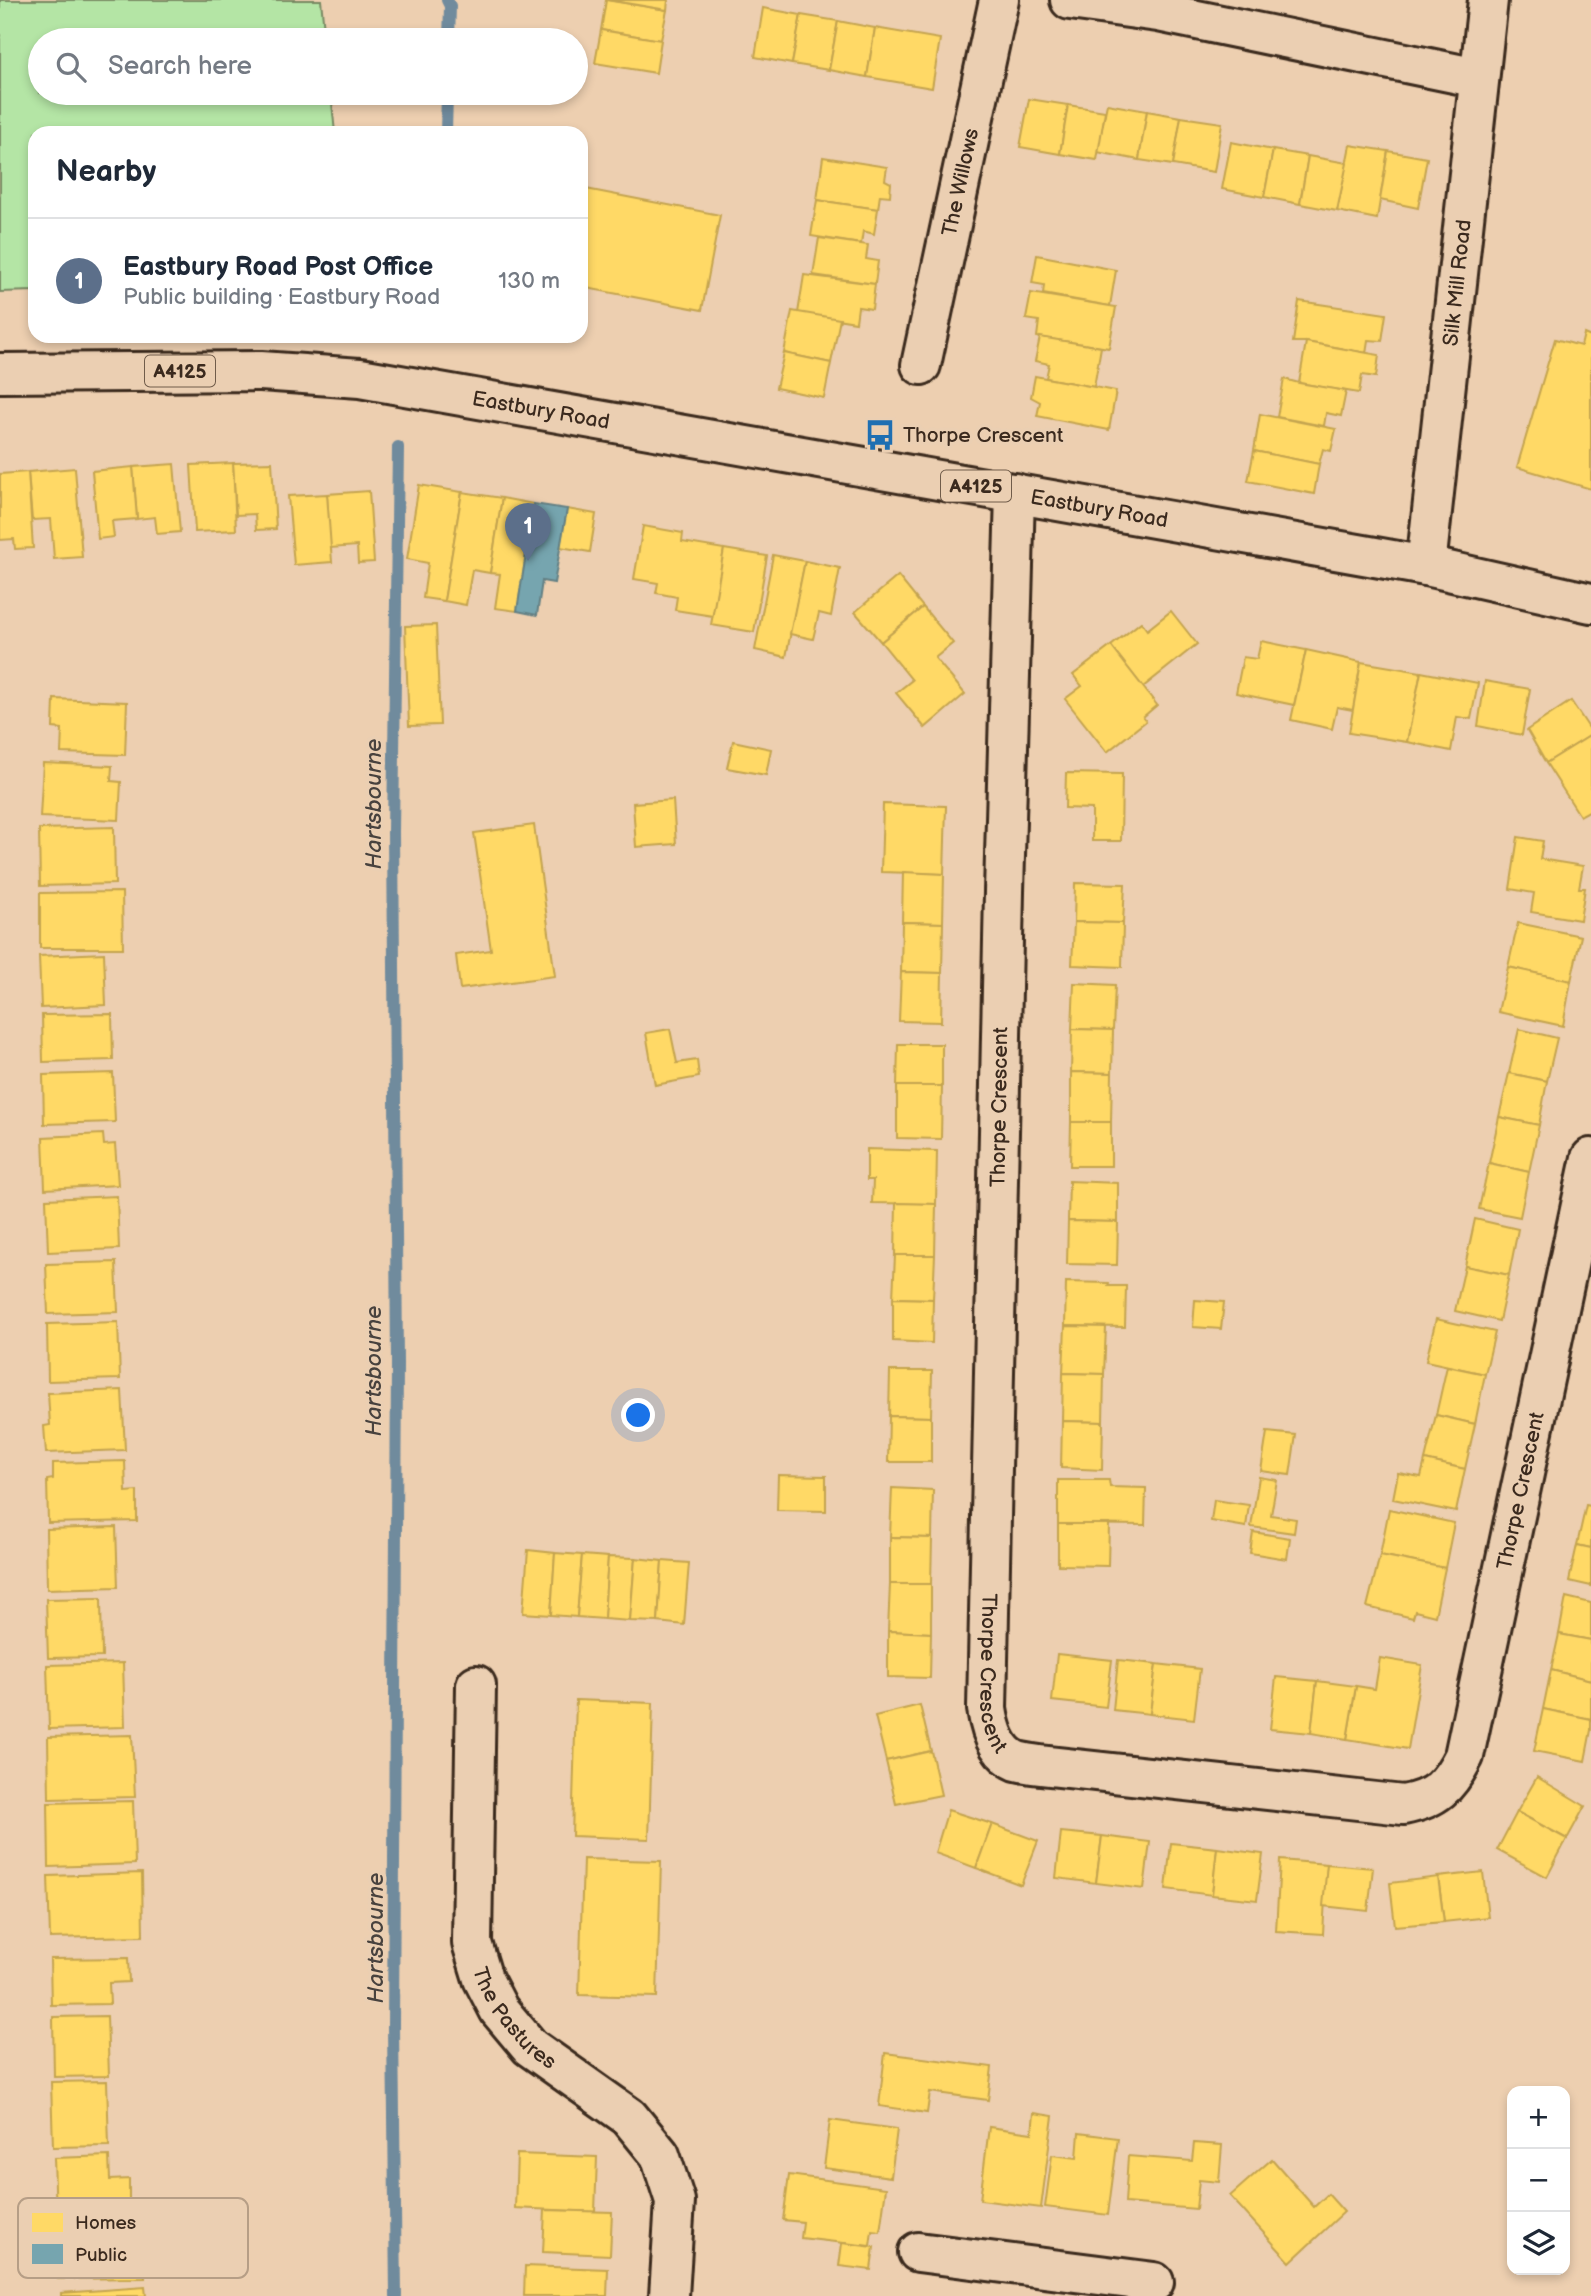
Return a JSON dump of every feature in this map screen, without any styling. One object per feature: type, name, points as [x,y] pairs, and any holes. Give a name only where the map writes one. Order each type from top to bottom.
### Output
[{"type":"street","name":"The Willows","points":[[921,365],[999,0]]},
{"type":"street","points":[[1070,0],[1160,6],[1478,78]]},
{"type":"street","name":"Silk Mill Road","points":[[1426,566],[1488,0]]},
{"type":"street","name":"Eastbury Road","points":[[0,373],[261,371],[360,378],[1426,566],[1591,603]]},
{"type":"street","name":"Thorpe Crescent","points":[[1015,493],[1003,905],[987,1709],[995,1737],[1008,1756],[1018,1762],[1040,1765],[1403,1805],[1431,1797],[1445,1787],[1464,1756],[1591,1158]]},
{"type":"street","name":"The Pastures","points":[[476,1685],[472,1944],[483,1979],[499,2010],[530,2047],[629,2117],[660,2155],[675,2201],[669,2296]]},
{"type":"street","points":[[918,2252],[1026,2282],[1154,2282]]},
{"type":"green space","points":[[0,0],[321,0],[324,28],[28,28],[28,105],[332,105],[334,126],[28,126],[28,291],[0,292]]},
{"type":"building: Homes","points":[[606,0],[667,10],[661,40],[601,30]]},
{"type":"building: Homes","points":[[608,0],[668,0],[667,10]]},
{"type":"building: Homes","points":[[763,8],[801,15],[792,64],[755,57]]},
{"type":"building: Homes","points":[[801,15],[838,21],[829,70],[792,64]]},
{"type":"building: Homes","points":[[838,21],[875,28],[867,77],[829,70]]},
{"type":"building: Homes","points":[[875,28],[940,39],[932,88],[867,77]]},
{"type":"building: Homes","points":[[601,30],[661,40],[656,73],[595,63]]},
{"type":"building: Homes","points":[[1029,99],[1068,105],[1060,154],[1020,147]]},
{"type":"building: Homes","points":[[1107,104],[1147,111],[1139,160],[1097,152]]},
{"type":"building: Homes","points":[[1068,105],[1105,111],[1097,160],[1060,154]]},
{"type":"building: Homes","points":[[1147,111],[1181,117],[1173,165],[1139,160]]},
{"type":"building: Homes","points":[[1181,117],[1222,123],[1214,172],[1173,165]]},
{"type":"building: Homes","points":[[1231,142],[1273,150],[1264,197],[1222,189]]},
{"type":"building: Homes","points":[[1350,145],[1388,151],[1377,219],[1337,211]]},
{"type":"building: Homes","points":[[1273,150],[1308,156],[1300,204],[1264,197]]},
{"type":"building: Homes","points":[[1388,151],[1427,158],[1418,208],[1380,200]]},
{"type":"building: Homes","points":[[1308,156],[1347,163],[1337,211],[1300,204]]},
{"type":"building: Homes","points":[[823,157],[887,167],[885,180],[891,183],[890,196],[880,195],[878,209],[817,200]]},
{"type":"building: Homes","points":[[588,189],[720,215],[702,310],[588,288]]},
{"type":"building: Homes","points":[[817,200],[878,209],[874,234],[863,231],[861,244],[811,236]]},
{"type":"building: Homes","points":[[819,238],[868,245],[866,259],[878,261],[875,284],[813,275]]},
{"type":"building: Homes","points":[[1037,255],[1116,270],[1110,306],[1043,294],[1044,285],[1032,283]]},
{"type":"building: Homes","points":[[804,275],[875,284],[872,309],[858,307],[856,322],[798,313]]},
{"type":"building: Homes","points":[[1031,293],[1116,307],[1109,348],[1037,337],[1039,321],[1026,319]]},
{"type":"building: Homes","points":[[1299,301],[1386,314],[1382,341],[1368,340],[1366,353],[1293,342]]},
{"type":"building: Homes","points":[[792,311],[840,319],[831,363],[784,353]]},
{"type":"building: Homes","points":[[1584,334],[1591,337],[1591,489],[1517,467],[1555,339],[1581,346]]},
{"type":"building: Homes","points":[[1040,337],[1101,347],[1094,387],[1046,378],[1049,364],[1035,361]]},
{"type":"building: Homes","points":[[1306,342],[1379,355],[1376,377],[1362,375],[1359,393],[1299,383]]},
{"type":"building: Homes","points":[[784,353],[831,363],[824,398],[776,388]]},
{"type":"building: Homes","points":[[1035,376],[1116,391],[1109,430],[1037,416],[1040,402],[1031,397]]},
{"type":"building: Homes","points":[[1284,379],[1346,391],[1341,416],[1326,413],[1324,426],[1277,417]]},
{"type":"building: Homes","points":[[1260,414],[1336,429],[1331,451],[1323,449],[1319,464],[1254,451]]},
{"type":"building: Homes","points":[[1254,451],[1319,464],[1314,494],[1248,481]]},
{"type":"building: Homes","points":[[272,462],[276,529],[256,530],[255,514],[236,515],[233,463]]},
{"type":"building: Homes","points":[[233,463],[236,530],[195,532],[191,465]]},
{"type":"building: Homes","points":[[174,464],[180,532],[157,534],[155,517],[137,519],[133,467]]},
{"type":"building: Homes","points":[[133,467],[137,519],[112,521],[114,537],[98,539],[92,471]]},
{"type":"building: Homes","points":[[75,468],[82,557],[54,559],[51,519],[32,520],[28,472]]},
{"type":"building: Homes","points":[[28,472],[33,548],[15,549],[14,539],[0,540],[0,474]]},
{"type":"building: Homes","points":[[419,485],[462,492],[444,601],[423,598],[428,563],[407,559]]},
{"type":"building: Homes","points":[[369,491],[374,562],[358,563],[357,546],[330,548],[327,494]]},
{"type":"building: Homes","points":[[462,492],[502,498],[490,573],[472,570],[466,605],[444,601]]},
{"type":"building: Homes","points":[[327,494],[332,562],[294,565],[288,496]]},
{"type":"building: Homes","points":[[502,498],[534,504],[517,611],[495,608],[500,574],[490,573]]},
{"type":"building: Homes","points":[[567,509],[596,514],[590,552],[560,547]]},
{"type":"building: Homes","points":[[643,526],[683,533],[682,542],[724,549],[713,616],[675,610],[677,597],[656,593],[658,583],[634,579]]},
{"type":"building: Homes","points":[[724,549],[767,556],[754,632],[711,625]]},
{"type":"building: Homes","points":[[773,555],[805,561],[786,657],[755,650]]},
{"type":"building: Homes","points":[[805,561],[840,568],[831,616],[819,613],[813,639],[790,634]]},
{"type":"building: Homes","points":[[898,576],[923,607],[881,642],[855,612]]},
{"type":"building: Homes","points":[[923,607],[953,643],[935,658],[965,694],[925,728],[896,693],[912,680],[881,642]]},
{"type":"building: Homes","points":[[1171,611],[1197,644],[1143,687],[1111,646],[1141,622],[1147,630]]},
{"type":"building: Homes","points":[[436,625],[440,725],[409,726],[405,626]]},
{"type":"building: Homes","points":[[1261,641],[1306,650],[1294,705],[1236,693],[1243,657],[1257,659]]},
{"type":"building: Homes","points":[[1111,646],[1157,705],[1143,717],[1146,721],[1107,752],[1065,699],[1082,686],[1073,675]]},
{"type":"building: Homes","points":[[1306,650],[1361,662],[1353,710],[1337,707],[1332,729],[1291,720]]},
{"type":"building: Homes","points":[[1361,662],[1421,672],[1407,742],[1349,733]]},
{"type":"building: Homes","points":[[1421,672],[1478,683],[1471,719],[1457,717],[1451,751],[1407,742]]},
{"type":"building: Homes","points":[[1485,681],[1530,689],[1522,735],[1478,726]]},
{"type":"building: Homes","points":[[54,699],[127,702],[125,755],[61,753],[62,729],[53,728]]},
{"type":"building: Homes","points":[[1571,701],[1591,735],[1546,763],[1527,730]]},
{"type":"building: Homes","points":[[1591,735],[1591,810],[1580,816],[1546,763]]},
{"type":"building: Homes","points":[[733,741],[771,749],[766,775],[727,768]]},
{"type":"building: Homes","points":[[43,763],[112,766],[111,781],[121,782],[119,820],[40,817]]},
{"type":"building: Homes","points":[[1066,773],[1122,774],[1121,841],[1092,841],[1092,809],[1065,808]]},
{"type":"building: Homes","points":[[673,800],[676,844],[636,847],[633,803]]},
{"type":"building: Homes","points":[[883,804],[946,806],[944,874],[881,872]]},
{"type":"building: Homes","points":[[534,825],[555,976],[460,989],[456,955],[491,950],[474,833]]},
{"type":"building: Homes","points":[[114,827],[115,884],[40,886],[39,829]]},
{"type":"building: Homes","points":[[1518,837],[1543,841],[1540,859],[1583,866],[1579,888],[1585,888],[1580,920],[1531,912],[1534,893],[1510,889]]},
{"type":"building: Homes","points":[[903,872],[944,874],[943,923],[902,922]]},
{"type":"building: Homes","points":[[1075,883],[1125,884],[1123,923],[1074,922]]},
{"type":"building: Homes","points":[[122,892],[123,948],[40,948],[40,893]]},
{"type":"building: Homes","points":[[902,922],[943,923],[942,973],[901,972]]},
{"type":"building: Homes","points":[[1074,922],[1123,923],[1122,967],[1072,965]]},
{"type":"building: Homes","points":[[1518,923],[1581,936],[1571,981],[1508,967]]},
{"type":"building: Homes","points":[[104,953],[106,1005],[41,1008],[39,956]]},
{"type":"building: Homes","points":[[1508,967],[1571,981],[1563,1026],[1498,1012]]},
{"type":"building: Homes","points":[[901,972],[942,973],[941,1022],[899,1021]]},
{"type":"building: Homes","points":[[1074,983],[1115,985],[1113,1030],[1072,1029]]},
{"type":"building: Homes","points":[[112,1014],[113,1060],[43,1062],[42,1015]]},
{"type":"building: Homes","points":[[670,1029],[677,1063],[697,1060],[699,1077],[655,1085],[646,1033]]},
{"type":"building: Homes","points":[[1072,1029],[1113,1030],[1112,1073],[1071,1072]]},
{"type":"building: Homes","points":[[1519,1029],[1557,1038],[1547,1081],[1509,1073]]},
{"type":"building: Homes","points":[[898,1044],[942,1044],[942,1086],[897,1086]]},
{"type":"building: Homes","points":[[1071,1072],[1112,1073],[1111,1122],[1071,1122]]},
{"type":"building: Homes","points":[[113,1073],[115,1122],[44,1124],[43,1075]]},
{"type":"building: Homes","points":[[1509,1073],[1547,1081],[1539,1125],[1499,1117]]},
{"type":"building: Homes","points":[[897,1086],[942,1086],[941,1139],[897,1138]]},
{"type":"building: Homes","points":[[1499,1117],[1539,1125],[1529,1172],[1489,1163]]},
{"type":"building: Homes","points":[[1071,1122],[1111,1122],[1111,1166],[1070,1166]]},
{"type":"building: Homes","points":[[103,1134],[104,1145],[115,1144],[118,1185],[45,1189],[43,1137]]},
{"type":"building: Homes","points":[[867,1149],[937,1151],[936,1204],[872,1203],[873,1180],[867,1180]]},
{"type":"building: Homes","points":[[1489,1163],[1529,1172],[1520,1217],[1479,1209]]},
{"type":"building: Homes","points":[[1069,1181],[1118,1183],[1118,1222],[1068,1221]]},
{"type":"building: Homes","points":[[117,1196],[119,1249],[48,1252],[46,1199]]},
{"type":"building: Homes","points":[[896,1203],[936,1204],[935,1255],[895,1255]]},
{"type":"building: Homes","points":[[1475,1219],[1518,1229],[1509,1275],[1465,1266]]},
{"type":"building: Homes","points":[[1068,1221],[1118,1222],[1117,1265],[1067,1264]]},
{"type":"building: Homes","points":[[895,1255],[935,1255],[933,1299],[893,1298]]},
{"type":"building: Homes","points":[[116,1262],[118,1312],[48,1314],[46,1264]]},
{"type":"building: Homes","points":[[1465,1266],[1509,1275],[1499,1321],[1455,1311]]},
{"type":"building: Homes","points":[[1066,1282],[1126,1286],[1125,1327],[1065,1326]]},
{"type":"building: Homes","points":[[893,1298],[933,1299],[932,1343],[893,1341]]},
{"type":"building: Homes","points":[[1195,1300],[1224,1302],[1221,1329],[1193,1327]]},
{"type":"building: Homes","points":[[1436,1319],[1495,1332],[1485,1374],[1426,1361]]},
{"type":"building: Homes","points":[[118,1322],[120,1379],[48,1381],[47,1324]]},
{"type":"building: Homes","points":[[1065,1326],[1106,1327],[1104,1374],[1063,1373]]},
{"type":"building: Homes","points":[[1447,1366],[1485,1374],[1475,1424],[1436,1415]]},
{"type":"building: Homes","points":[[890,1371],[932,1371],[931,1417],[889,1416]]},
{"type":"building: Homes","points":[[1063,1373],[1104,1374],[1103,1422],[1062,1421]]},
{"type":"building: Homes","points":[[122,1390],[125,1450],[46,1453],[44,1426],[50,1425],[48,1393]]},
{"type":"building: Homes","points":[[1436,1415],[1475,1424],[1465,1469],[1425,1460]]},
{"type":"building: Homes","points":[[889,1416],[931,1417],[931,1462],[888,1462]]},
{"type":"building: Homes","points":[[1062,1421],[1103,1422],[1102,1470],[1061,1468]]},
{"type":"building: Homes","points":[[1267,1432],[1296,1435],[1290,1475],[1261,1471]]},
{"type":"building: Homes","points":[[1425,1460],[1465,1469],[1456,1512],[1393,1499],[1398,1473],[1421,1477]]},
{"type":"building: Homes","points":[[125,1461],[126,1492],[137,1491],[137,1521],[48,1523],[47,1480],[53,1479],[53,1463]]},
{"type":"building: Homes","points":[[778,1475],[826,1476],[826,1511],[777,1510]]},
{"type":"building: Homes","points":[[1259,1477],[1277,1480],[1271,1515],[1296,1519],[1294,1533],[1251,1527]]},
{"type":"building: Homes","points":[[1058,1480],[1109,1480],[1110,1487],[1146,1488],[1145,1525],[1058,1524]]},
{"type":"building: Homes","points":[[892,1488],[933,1490],[932,1538],[890,1537]]},
{"type":"building: Homes","points":[[1214,1500],[1249,1505],[1246,1527],[1211,1521]]},
{"type":"building: Homes","points":[[1586,1505],[1591,1506],[1591,1548],[1577,1545]]},
{"type":"building: Homes","points":[[1389,1509],[1454,1523],[1445,1568],[1380,1555]]},
{"type":"building: Homes","points":[[1058,1524],[1109,1524],[1108,1566],[1058,1565]]},
{"type":"building: Homes","points":[[116,1527],[118,1587],[47,1589],[46,1529]]},
{"type":"building: Homes","points":[[1253,1532],[1290,1538],[1287,1559],[1250,1553]]},
{"type":"building: Homes","points":[[890,1537],[932,1538],[931,1584],[890,1584]]},
{"type":"building: Homes","points":[[1577,1545],[1591,1548],[1591,1586],[1569,1581]]},
{"type":"building: Homes","points":[[528,1550],[555,1553],[551,1615],[523,1613]]},
{"type":"building: Homes","points":[[555,1553],[582,1555],[577,1617],[551,1615]]},
{"type":"building: Homes","points":[[582,1555],[608,1557],[604,1619],[577,1617]]},
{"type":"building: Homes","points":[[1380,1555],[1445,1568],[1435,1616],[1415,1611],[1413,1618],[1367,1607]]},
{"type":"building: Homes","points":[[608,1557],[635,1558],[630,1621],[604,1619]]},
{"type":"building: Homes","points":[[635,1558],[662,1561],[658,1622],[630,1621]]},
{"type":"building: Homes","points":[[662,1561],[689,1563],[684,1625],[658,1622]]},
{"type":"building: Homes","points":[[890,1584],[931,1584],[931,1633],[888,1631]]},
{"type":"building: Homes","points":[[1566,1597],[1591,1603],[1591,1640],[1559,1634]]},
{"type":"building: Homes","points":[[101,1598],[102,1657],[48,1658],[46,1599]]},
{"type":"building: Homes","points":[[888,1631],[931,1633],[930,1678],[888,1677]]},
{"type":"building: Homes","points":[[1559,1634],[1591,1640],[1591,1680],[1551,1670]]},
{"type":"building: Homes","points":[[1057,1654],[1112,1660],[1106,1707],[1052,1701]]},
{"type":"building: Homes","points":[[1380,1658],[1422,1665],[1408,1749],[1347,1739],[1356,1686],[1375,1689]]},
{"type":"building: Homes","points":[[1118,1660],[1156,1664],[1150,1714],[1113,1710]]},
{"type":"building: Homes","points":[[123,1663],[125,1727],[49,1729],[47,1665]]},
{"type":"building: Homes","points":[[1156,1664],[1200,1669],[1194,1719],[1150,1714]]},
{"type":"building: Homes","points":[[1551,1670],[1591,1680],[1591,1719],[1543,1709]]},
{"type":"building: Homes","points":[[1276,1677],[1317,1681],[1311,1733],[1270,1729]]},
{"type":"building: Homes","points":[[1317,1681],[1356,1686],[1347,1739],[1311,1733]]},
{"type":"building: Homes","points":[[576,1700],[653,1703],[649,1839],[572,1836]]},
{"type":"building: Homes","points":[[920,1705],[931,1751],[886,1761],[875,1716]]},
{"type":"building: Homes","points":[[1543,1709],[1591,1719],[1585,1761],[1534,1751]]},
{"type":"building: Homes","points":[[132,1735],[135,1797],[49,1799],[48,1737]]},
{"type":"building: Homes","points":[[931,1751],[941,1795],[896,1804],[886,1761]]},
{"type":"building: Homes","points":[[1537,1777],[1585,1806],[1567,1839],[1517,1812]]},
{"type":"building: Homes","points":[[133,1801],[135,1864],[49,1867],[48,1803]]},
{"type":"building: Homes","points":[[948,1810],[992,1824],[976,1868],[935,1853]]},
{"type":"building: Homes","points":[[1517,1812],[1567,1839],[1547,1877],[1497,1850]]},
{"type":"building: Homes","points":[[992,1824],[1038,1841],[1021,1885],[976,1868]]},
{"type":"building: Homes","points":[[1061,1832],[1102,1836],[1096,1883],[1056,1878]]},
{"type":"building: Homes","points":[[1102,1836],[1150,1842],[1144,1889],[1096,1883]]},
{"type":"building: Homes","points":[[1171,1843],[1217,1848],[1212,1895],[1166,1889]]},
{"type":"building: Homes","points":[[1217,1848],[1263,1854],[1257,1900],[1212,1895]]},
{"type":"building: Homes","points":[[583,1859],[661,1861],[657,1997],[579,1995]]},
{"type":"building: Homes","points":[[1280,1860],[1327,1864],[1323,1934],[1276,1931]]},
{"type":"building: Homes","points":[[1327,1864],[1373,1868],[1368,1911],[1323,1906]]},
{"type":"building: Homes","points":[[1483,1872],[1488,1917],[1444,1922],[1438,1877]]},
{"type":"building: Homes","points":[[142,1873],[143,1936],[50,1938],[48,1876]]},
{"type":"building: Homes","points":[[1438,1877],[1444,1922],[1395,1926],[1390,1883]]},
{"type":"building: Homes","points":[[128,1958],[129,1982],[109,1983],[110,2004],[51,2005],[50,1959]]},
{"type":"building: Homes","points":[[107,2016],[109,2076],[54,2077],[53,2017]]},
{"type":"building: Homes","points":[[885,2053],[992,2067],[988,2100],[930,2092],[927,2113],[879,2106]]},
{"type":"building: Homes","points":[[107,2081],[109,2146],[53,2147],[51,2082]]},
{"type":"building: Homes","points":[[1034,2113],[1053,2116],[1041,2208],[980,2200],[989,2127],[1032,2133]]},
{"type":"building: Homes","points":[[830,2120],[897,2129],[891,2177],[824,2168]]},
{"type":"building: Homes","points":[[1079,2133],[1118,2138],[1108,2215],[1045,2207],[1052,2155],[1077,2158]]},
{"type":"building: Homes","points":[[1194,2143],[1222,2145],[1219,2182],[1199,2180],[1196,2209],[1125,2203],[1128,2156],[1192,2161]]},
{"type":"building: Homes","points":[[517,2154],[597,2157],[595,2212],[515,2208]]},
{"type":"building: Homes","points":[[109,2156],[110,2180],[129,2179],[129,2198],[55,2198],[54,2158]]},
{"type":"building: Homes","points":[[1272,2159],[1314,2207],[1328,2194],[1344,2212],[1290,2262],[1230,2196]]},
{"type":"building: Homes","points":[[789,2175],[886,2188],[880,2232],[872,2231],[870,2246],[801,2238],[803,2222],[783,2220]]},
{"type":"building: Homes","points":[[545,2210],[612,2212],[610,2255],[543,2252]]},
{"type":"building: Homes","points":[[842,2243],[874,2247],[871,2270],[839,2266]]},
{"type":"building: Homes","points":[[525,2266],[608,2269],[607,2296],[524,2296]]},
{"type":"building: Homes","points":[[58,2278],[145,2278],[58,2279]]},
{"type":"building: Homes","points":[[145,2287],[146,2296],[61,2296],[61,2293]]},
{"type":"building: Public","points":[[534,504],[567,509],[554,583],[542,581],[537,615],[517,611]]},
{"type":"waterway","name":"Hartsbourne","points":[[447,0],[450,6],[449,28]]},
{"type":"waterway","name":"Hartsbourne","points":[[446,126],[447,105]]},
{"type":"waterway","name":"Hartsbourne","points":[[396,2296],[393,2026],[397,1364],[393,832],[398,447]]},
{"type":"place","name":"Thorpe Crescent","points":[[880,435]]},
{"type":"place","name":"Eastbury Road Post Office","points":[[528,561]]}]
